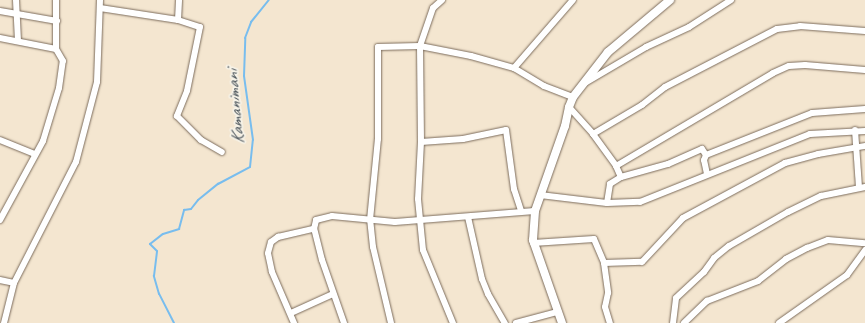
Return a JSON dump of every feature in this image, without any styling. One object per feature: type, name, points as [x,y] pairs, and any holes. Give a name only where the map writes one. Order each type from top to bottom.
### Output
[{"type":"street","points":[[16,0],[18,41]]},
{"type":"street","points":[[0,220],[35,154],[44,141],[59,88],[63,61],[56,50],[56,0]]},
{"type":"street","points":[[4,323],[14,283],[76,162],[97,82],[100,0]]},
{"type":"street","points":[[178,20],[179,0]]},
{"type":"street","points":[[442,0],[433,8],[420,46],[421,142],[419,219],[423,250],[453,323]]},
{"type":"street","points":[[514,68],[573,0]]},
{"type":"street","points":[[584,84],[646,47],[689,27],[731,0]]},
{"type":"street","points":[[562,323],[533,243],[535,212],[540,195],[565,126],[573,97],[613,47],[666,1]]},
{"type":"street","points":[[100,8],[178,20],[200,27],[187,91],[177,116],[201,140],[222,152]]},
{"type":"street","points":[[0,11],[57,21]]},
{"type":"street","points":[[593,134],[642,105],[664,88],[776,29],[800,26],[865,30]]},
{"type":"street","points":[[0,38],[56,50]]},
{"type":"street","points":[[391,323],[373,247],[370,220],[378,139],[378,46],[420,46],[471,56],[514,68],[544,86],[573,97]]},
{"type":"street","points":[[616,166],[784,69],[805,65],[865,70]]},
{"type":"street","points":[[569,107],[593,134],[616,166],[621,177]]},
{"type":"street","points":[[707,174],[704,160],[706,155],[812,113],[865,108]]},
{"type":"street","points":[[421,142],[463,139],[506,130],[514,189],[521,211]]},
{"type":"street","points":[[673,323],[676,298],[704,272],[714,258],[729,246],[788,212],[815,199],[862,187],[855,130]]},
{"type":"street","points":[[540,195],[607,203],[640,202],[810,134],[865,130]]},
{"type":"street","points":[[0,140],[35,154]]},
{"type":"street","points":[[604,263],[642,262],[683,218],[785,163],[857,146],[865,146]]},
{"type":"street","points":[[607,203],[610,184],[621,177],[660,166],[702,149],[706,155]]},
{"type":"street","points":[[344,323],[333,294],[314,229],[316,220],[332,216],[370,220],[468,217],[521,211],[535,212]]},
{"type":"street","points":[[468,217],[482,279],[488,294],[505,323]]},
{"type":"street","points":[[294,323],[291,313],[272,272],[268,253],[271,242],[278,237],[314,229]]},
{"type":"street","points":[[533,243],[594,239],[604,263],[608,293],[605,307],[610,323]]},
{"type":"street","points":[[684,323],[707,301],[758,281],[786,259],[807,248],[828,240],[865,243]]},
{"type":"street","points":[[779,323],[847,275],[865,250]]},
{"type":"street","points":[[0,280],[14,283]]},
{"type":"street","points":[[291,313],[333,294]]},
{"type":"street","points":[[516,323],[557,312]]},
{"type":"waterway","name":"Kamanimani","points":[[174,323],[159,294],[154,276],[157,251],[150,244],[163,234],[179,229],[184,210],[191,209],[198,200],[218,184],[250,167],[253,140],[244,76],[245,38],[251,22],[269,0]]}]
